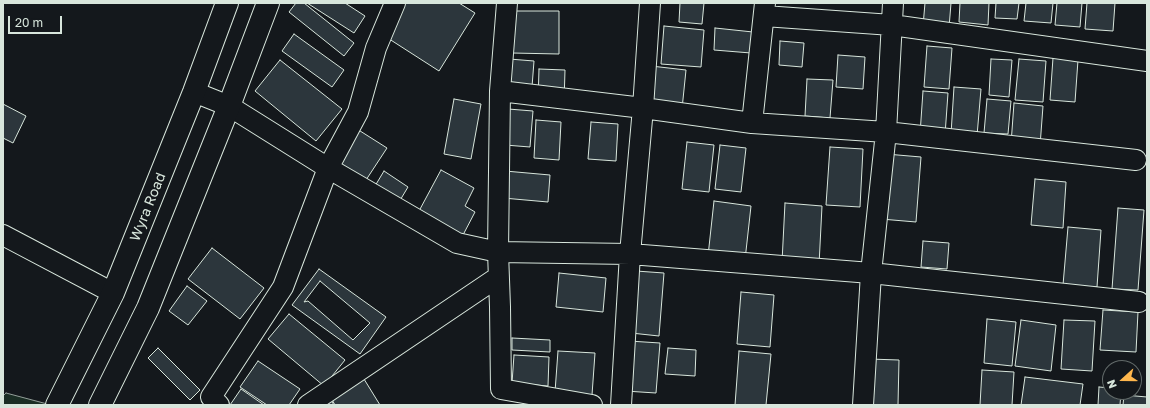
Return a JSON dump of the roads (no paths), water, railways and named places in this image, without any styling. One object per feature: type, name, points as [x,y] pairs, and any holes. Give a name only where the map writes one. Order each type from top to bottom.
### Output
[{"type":"main road","name":"Wyra Road","points":[[58,405],[113,293],[194,92],[227,3]]},
{"type":"main road","points":[[100,405],[148,308],[229,106],[268,3]]},
{"type":"street","points":[[219,405],[211,397],[283,287],[328,168],[358,112],[376,48],[395,3]]},
{"type":"street","points":[[507,3],[500,91],[498,252],[500,307],[500,397],[592,405]]},
{"type":"street","points":[[621,405],[630,254],[643,108],[650,3]]},
{"type":"street","points":[[863,405],[871,273],[886,132],[893,3]]},
{"type":"street","points":[[752,123],[764,10],[892,25],[1147,61]]},
{"type":"street","points":[[500,91],[752,123],[886,132],[1136,160]]},
{"type":"street","points":[[194,92],[229,106],[328,168],[457,242],[498,252],[630,254],[871,273],[1139,302]]},
{"type":"street","points":[[3,235],[113,293]]},
{"type":"street","points":[[308,405],[498,277]]}]
